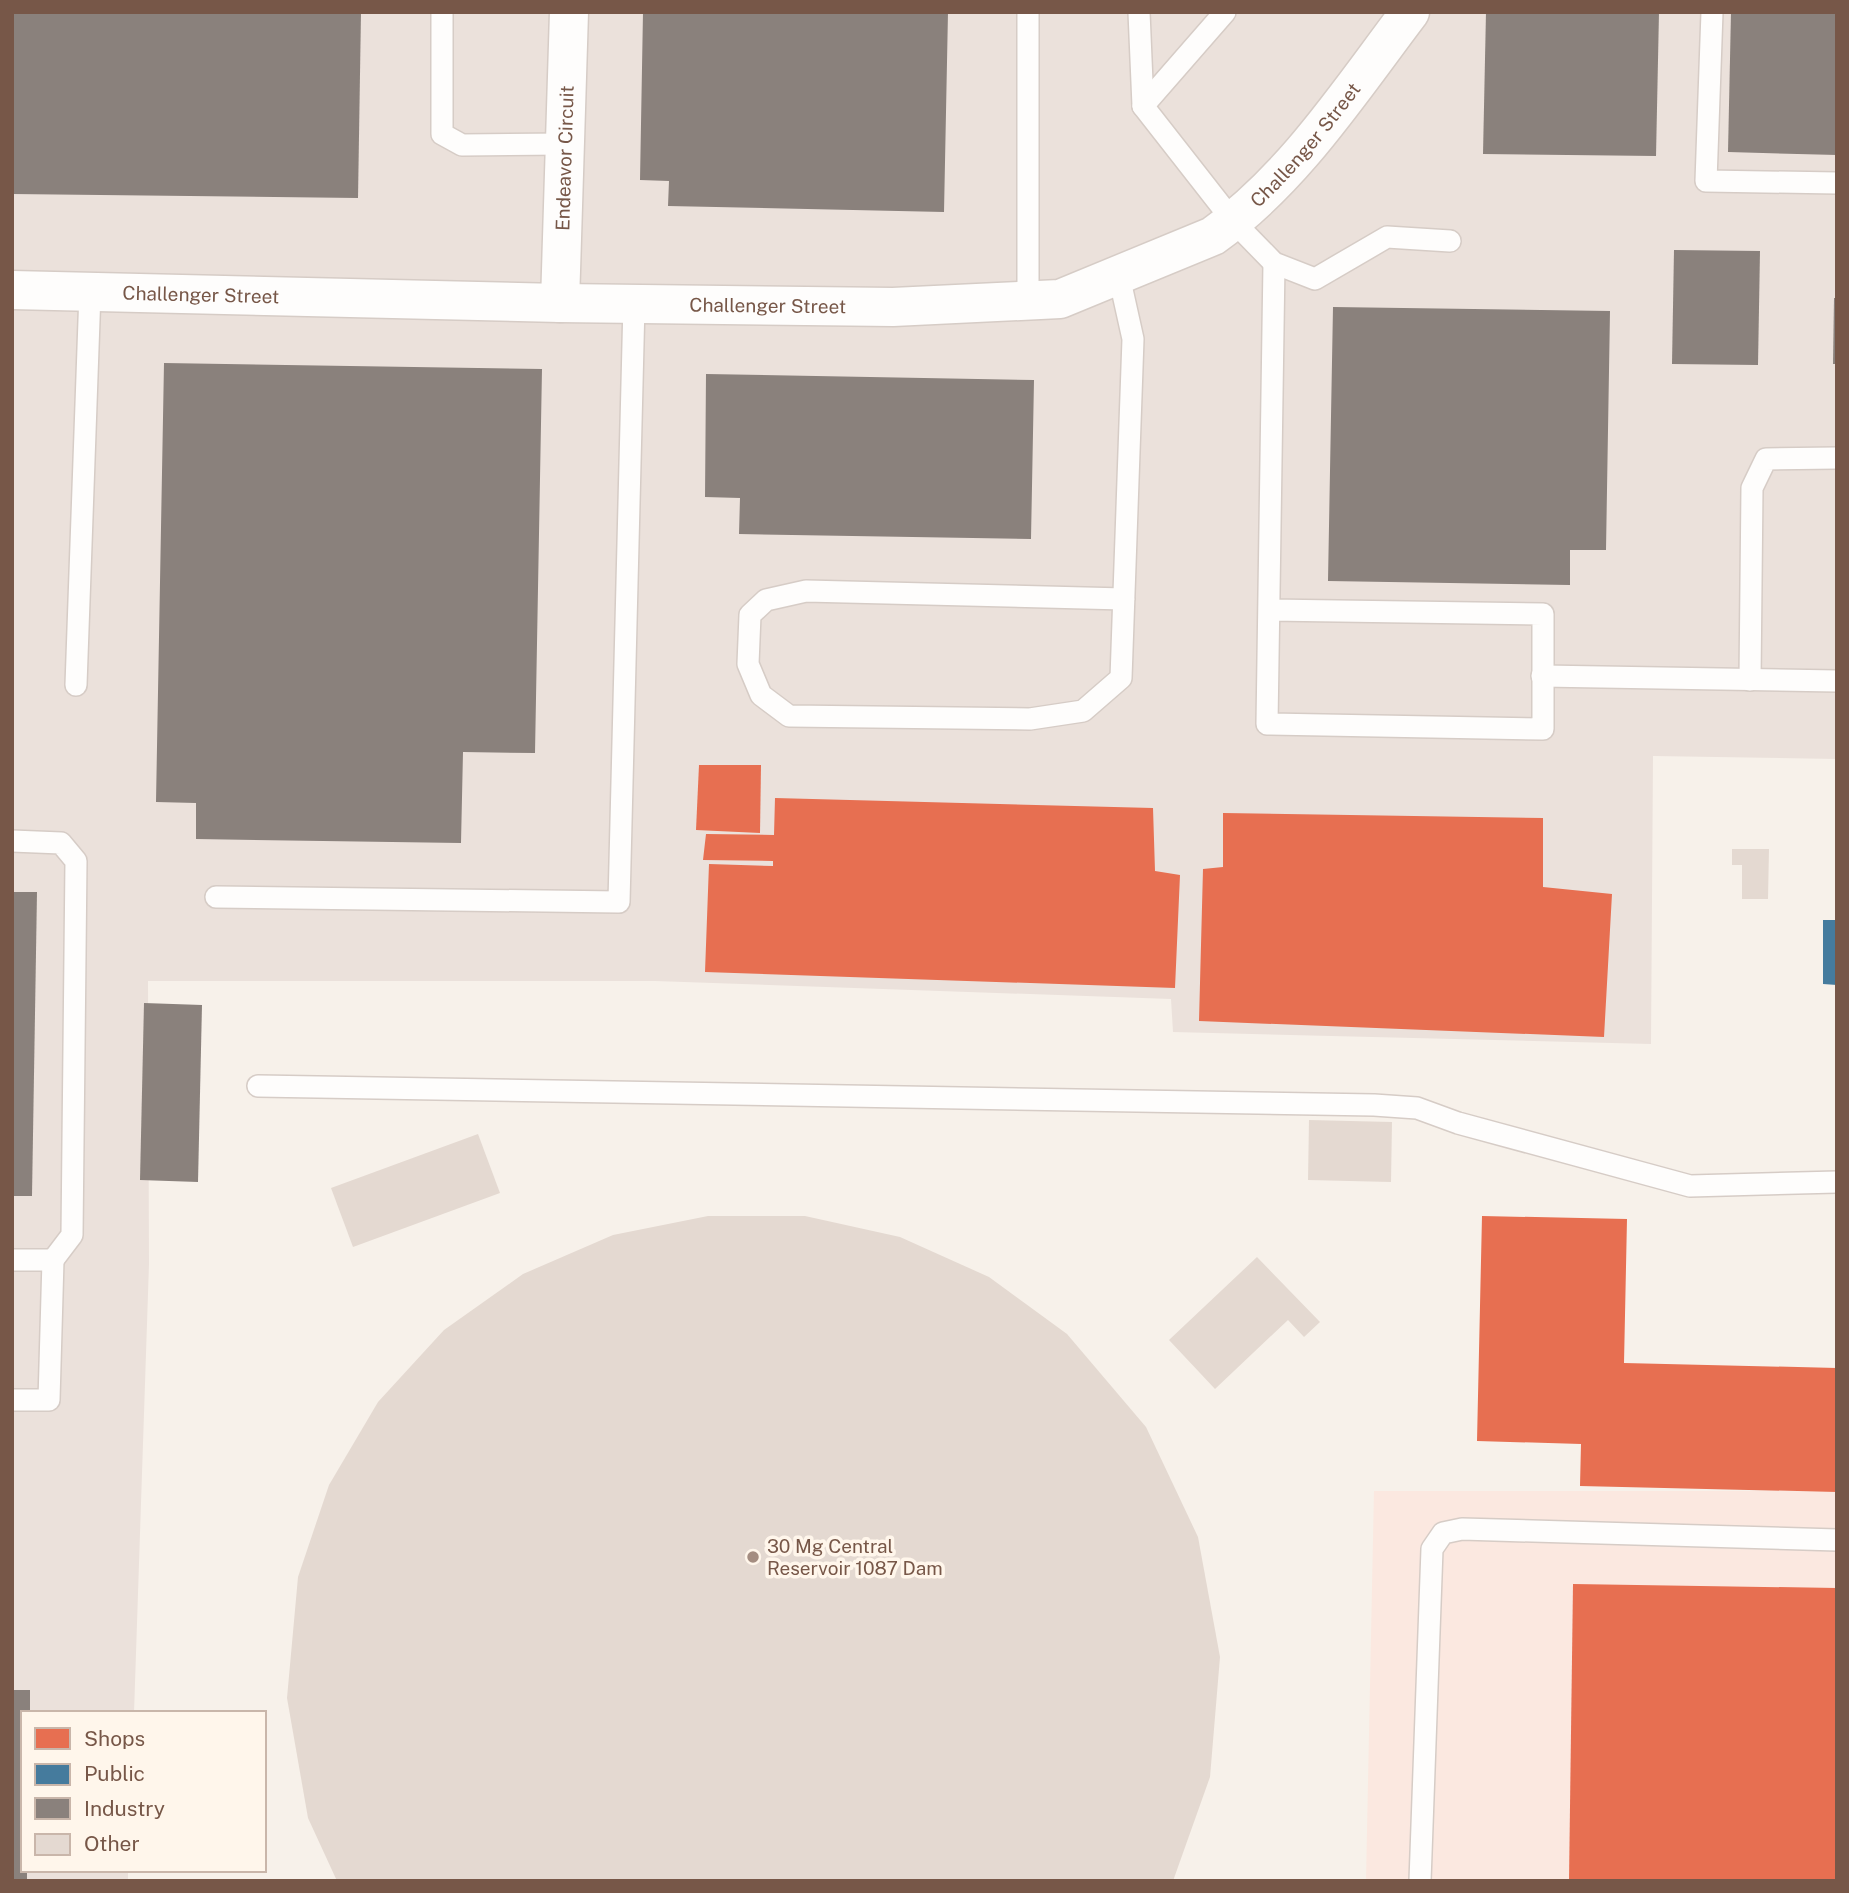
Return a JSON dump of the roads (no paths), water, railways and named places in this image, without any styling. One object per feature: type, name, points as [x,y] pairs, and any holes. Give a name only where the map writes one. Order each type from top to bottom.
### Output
[{"type":"street","name":"Endeavor Circuit","points":[[560,303],[569,12]]},
{"type":"street","name":"Challenger Street","points":[[12,290],[560,303],[892,307],[1060,299],[1213,236],[1233,221],[1310,146],[1410,12]]},
{"type":"lane","points":[[442,12],[442,134],[462,145],[565,144]]},
{"type":"lane","points":[[1028,12],[1028,300]]},
{"type":"lane","points":[[1139,12],[1143,106],[1233,221],[1274,263],[1315,279],[1387,237],[1450,241]]},
{"type":"lane","points":[[1143,106],[1225,12]]},
{"type":"lane","points":[[1713,12],[1706,181],[1837,183]]},
{"type":"lane","points":[[1269,610],[1543,614],[1543,729],[1267,724],[1274,263]]},
{"type":"lane","points":[[1119,276],[1133,339],[1124,599],[1121,678],[1083,711],[1030,719],[789,716],[761,695],[748,664],[750,615],[766,600],[806,591],[1124,599]]},
{"type":"lane","points":[[76,685],[90,292]]},
{"type":"lane","points":[[216,897],[619,902],[634,304]]},
{"type":"lane","points":[[1750,680],[1752,488],[1766,459],[1837,458]]},
{"type":"lane","points":[[1542,676],[1837,681]]},
{"type":"lane","points":[[12,841],[61,843],[76,861],[72,1235],[53,1260],[49,1400],[12,1400]]},
{"type":"lane","points":[[258,1086],[1374,1105],[1417,1108],[1471,1126],[1690,1186],[1837,1182]]},
{"type":"lane","points":[[12,1260],[53,1260]]},
{"type":"lane","points":[[1420,1881],[1432,1549],[1443,1533],[1462,1529],[1837,1540]]},
{"type":"place","name":"30 Mg Central Reservoir 1087 Dam","points":[[753,1557]]}]
